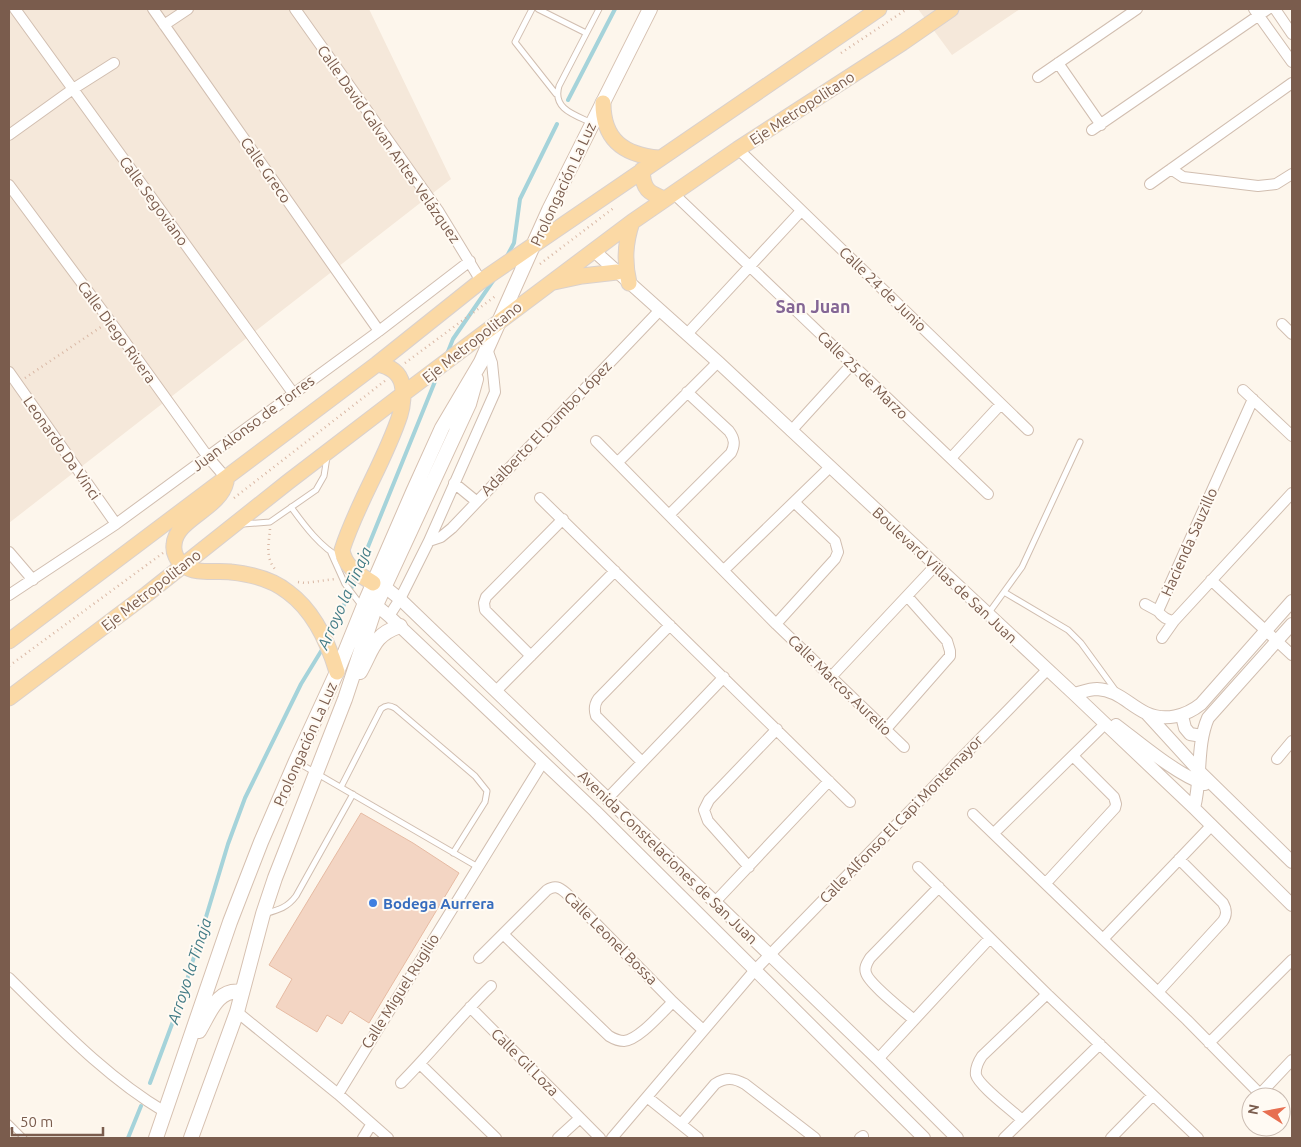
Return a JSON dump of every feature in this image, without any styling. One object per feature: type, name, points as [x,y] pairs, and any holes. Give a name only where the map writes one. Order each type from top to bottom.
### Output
[{"type":"main road","name":"Prolongación La Luz","points":[[156,1138],[230,922],[261,842],[296,761],[337,672],[442,428],[484,355],[549,210],[650,9]]},
{"type":"main road","points":[[9,641],[377,364],[496,270],[879,9]]},
{"type":"main road","name":"Eje Metropolitano","points":[[9,698],[147,594],[328,451],[593,250],[738,149],[951,9]]},
{"type":"main road","points":[[602,103],[604,122],[613,139],[622,148],[633,154],[659,158]]},
{"type":"main road","points":[[642,170],[642,181],[651,194],[669,196]]},
{"type":"main road","points":[[629,283],[625,252],[632,222]]},
{"type":"main road","points":[[548,284],[582,276],[617,272]]},
{"type":"main road","points":[[375,583],[342,564],[342,550],[401,413],[403,385],[399,376],[386,366],[377,364]]},
{"type":"main road","points":[[226,478],[223,490],[212,503],[181,528],[174,546],[177,558],[183,566],[195,571],[233,572],[251,575],[271,581],[288,592],[303,605],[320,629],[337,672]]},
{"type":"main road","name":"Prolongación La Luz","points":[[192,1138],[237,1012],[263,914],[275,878],[345,699],[366,603]]},
{"type":"main road","points":[[345,699],[375,642],[385,632],[400,626]]},
{"type":"main road","points":[[185,1054],[220,998],[234,990],[242,992]]},
{"type":"street","name":"Calle Segoviano","points":[[14,9],[293,393]]},
{"type":"street","name":"Calle Greco","points":[[153,9],[378,331]]},
{"type":"street","points":[[164,25],[188,9]]},
{"type":"street","name":"Calle David Galvan Antes Velázquez","points":[[295,9],[439,212],[481,281]]},
{"type":"street","points":[[1038,77],[1137,9]]},
{"type":"street","points":[[1058,62],[1097,127],[1256,12],[1268,9]]},
{"type":"street","points":[[1274,9],[1292,34]]},
{"type":"street","points":[[1256,12],[1292,62]]},
{"type":"street","points":[[9,134],[114,63]]},
{"type":"street","points":[[1150,184],[1292,83]]},
{"type":"street","name":"Calle 24 de Junio","points":[[738,149],[1028,430]]},
{"type":"street","points":[[1171,169],[1183,177],[1258,186],[1276,184],[1292,174]]},
{"type":"street","name":"Calle Diego Rivera","points":[[9,185],[208,457],[226,478]]},
{"type":"street","name":"Calle 25 de Marzo","points":[[669,196],[749,266],[988,494]]},
{"type":"street","points":[[687,334],[801,211]]},
{"type":"street","name":"Boulevard Villas de San Juan","points":[[593,250],[718,362],[1074,694],[1212,825],[1292,905]]},
{"type":"street","name":"Juan Alonso de Torres","points":[[9,595],[116,524],[470,261]]},
{"type":"street","name":"Adalberto El Dumbo López","points":[[430,541],[441,537],[452,528],[660,310]]},
{"type":"street","points":[[1282,324],[1292,334]]},
{"type":"street","points":[[389,616],[430,541],[495,392],[492,363],[484,355]]},
{"type":"street","points":[[618,462],[718,362]]},
{"type":"street","points":[[791,431],[852,364]]},
{"type":"street","name":"Leonardo Da Vinci","points":[[9,372],[116,524]]},
{"type":"street","points":[[1244,390],[1292,436]]},
{"type":"street","points":[[669,515],[731,453],[734,447],[732,436],[729,432],[687,392]]},
{"type":"street","name":"Hacienda Sauzillo","points":[[1253,399],[1158,611],[1167,619],[1174,621],[1292,493]]},
{"type":"street","points":[[950,458],[1000,404]]},
{"type":"street","name":"Calle Marcos Aurelio","points":[[596,441],[776,624],[904,747]]},
{"type":"street","points":[[724,570],[830,467]]},
{"type":"street","points":[[454,484],[476,501]]},
{"type":"street","points":[[540,498],[850,802]]},
{"type":"street","name":"Calle Marcos Aurelio","points":[[776,624],[835,559],[838,552],[835,540],[794,502]]},
{"type":"street","points":[[531,656],[485,610],[484,603],[486,597],[563,519]]},
{"type":"street","points":[[9,552],[33,580]]},
{"type":"street","points":[[831,677],[935,566]]},
{"type":"street","points":[[496,691],[615,571]]},
{"type":"street","points":[[1211,580],[1292,655]]},
{"type":"street","name":"Avenida Constelaciones de San Juan","points":[[375,583],[400,599],[878,1059],[957,1138]]},
{"type":"street","points":[[886,729],[950,656],[947,641],[907,596]]},
{"type":"street","points":[[1147,714],[1166,718],[1182,716],[1201,704],[1292,601]]},
{"type":"street","name":"Avenida Constelaciones de San Juan","points":[[366,603],[389,616],[543,762],[755,970],[919,1136]]},
{"type":"street","points":[[1145,604],[1158,611]]},
{"type":"street","points":[[1162,638],[1174,621]]},
{"type":"street","points":[[642,762],[596,716],[595,703],[670,624]]},
{"type":"street","points":[[1194,808],[1199,777],[1202,736],[1208,718],[1292,624]]},
{"type":"street","name":"Calle Alfonso El Capi Montemayor","points":[[612,1138],[755,970],[1047,670]]},
{"type":"street","points":[[608,798],[724,677]]},
{"type":"street","points":[[1074,694],[1098,689],[1119,695],[1147,714],[1199,777]]},
{"type":"street","points":[[1182,716],[1185,728],[1190,734],[1202,736]]},
{"type":"street","points":[[994,833],[1105,724],[1116,725],[1164,762],[1215,786],[1292,862]]},
{"type":"street","points":[[749,867],[708,821],[704,810],[709,800],[777,729]]},
{"type":"street","points":[[1277,759],[1289,753],[1292,741]]},
{"type":"street","points":[[1046,883],[1116,808],[1114,797],[1073,756]]},
{"type":"street","name":"Calle Miguel Rugilio","points":[[338,1094],[543,762]]},
{"type":"street","points":[[714,903],[829,781]]},
{"type":"street","points":[[973,814],[1104,939],[1260,1094],[1292,1060]]},
{"type":"street","points":[[1104,939],[1212,825]]},
{"type":"street","points":[[1158,992],[1226,917],[1223,903],[1179,859]]},
{"type":"street","points":[[918,866],[1047,994],[1198,1138]]},
{"type":"street","name":"Calle Leonel Bossa","points":[[479,958],[547,890],[554,886],[558,887],[673,1002],[704,1030]]},
{"type":"street","points":[[914,1020],[871,981],[865,969],[870,958],[939,887]]},
{"type":"street","points":[[504,935],[609,1036],[618,1040],[625,1041],[635,1037],[673,1002]]},
{"type":"street","points":[[878,1059],[990,938]]},
{"type":"street","points":[[1209,1043],[1291,965]]},
{"type":"street","points":[[9,978],[71,1040],[100,1065],[165,1112]]},
{"type":"street","points":[[401,1083],[491,986]]},
{"type":"street","points":[[1022,1120],[983,1085],[976,1075],[976,1066],[982,1056],[1047,994]]},
{"type":"street","name":"Calle Gil Loza","points":[[470,1007],[600,1138]]},
{"type":"street","points":[[237,1012],[338,1094],[388,1138]]},
{"type":"street","points":[[1004,1138],[1100,1044]]},
{"type":"street","points":[[420,1064],[496,1138]]},
{"type":"street","points":[[680,1124],[715,1084],[730,1078],[745,1084],[815,1138]]},
{"type":"street","points":[[1112,1138],[1152,1096]]},
{"type":"street","points":[[647,1097],[698,1138]]},
{"type":"street","points":[[558,1138],[580,1118]]},
{"type":"street","points":[[363,1138],[371,1125]]},
{"type":"lane","points":[[532,9],[515,42],[556,94],[561,105],[568,112],[592,123]]},
{"type":"lane","points":[[538,9],[586,33]]},
{"type":"lane","points":[[556,94],[599,9]]},
{"type":"lane","points":[[988,615],[1022,567],[1080,442]]},
{"type":"lane","points":[[235,525],[270,522],[316,490],[324,476],[328,451]]},
{"type":"lane","points":[[291,507],[342,564],[345,584],[366,603]]},
{"type":"lane","points":[[1004,592],[1068,630],[1081,643],[1119,695]]},
{"type":"lane","points":[[340,787],[381,709],[385,706],[395,708],[474,776],[487,791],[485,802],[454,853]]},
{"type":"lane","points":[[296,761],[478,867]]},
{"type":"lane","points":[[263,914],[281,910],[291,903],[353,794]]},
{"type":"lane","points":[[9,1123],[24,1138]]},
{"type":"path","points":[[835,57],[907,9]]},
{"type":"path","points":[[518,280],[621,203]]},
{"type":"path","points":[[449,331],[498,294]]},
{"type":"path","points":[[17,383],[110,321]]},
{"type":"path","points":[[270,522],[268,554],[271,564],[278,572]]},
{"type":"path","points":[[296,582],[305,583],[342,564]]},
{"type":"shaded area","points":[[9,9],[369,9],[451,179],[9,523]]},
{"type":"shaded area","points":[[918,9],[1020,9],[952,55]]},
{"type":"building","name":"Bodega Aurrera","points":[[361,813],[413,843],[459,873],[369,1023],[350,1011],[342,1024],[327,1015],[317,1032],[276,1007],[292,979],[269,965]]},
{"type":"waterway","name":"Arroyo la Tinaja","points":[[568,100],[615,9]]},
{"type":"waterway","name":"Arroyo la Tinaja","points":[[507,256],[514,243],[520,199],[557,124]]},
{"type":"waterway","name":"Arroyo la Tinaja","points":[[447,354],[453,339],[495,278]]},
{"type":"waterway","name":"Arroyo la Tinaja","points":[[359,569],[438,374]]},
{"type":"waterway","name":"Arroyo la Tinaja","points":[[329,638],[356,578]]},
{"type":"waterway","name":"Arroyo la Tinaja","points":[[150,1083],[181,1000],[228,844],[245,798],[301,684],[323,648]]},
{"type":"waterway","name":"Arroyo la Tinaja","points":[[128,1138],[141,1106]]},
{"type":"place","name":"Bodega Aurrera","points":[[373,903]]},
{"type":"district","name":"San Juan","points":[[813,306]]}]
